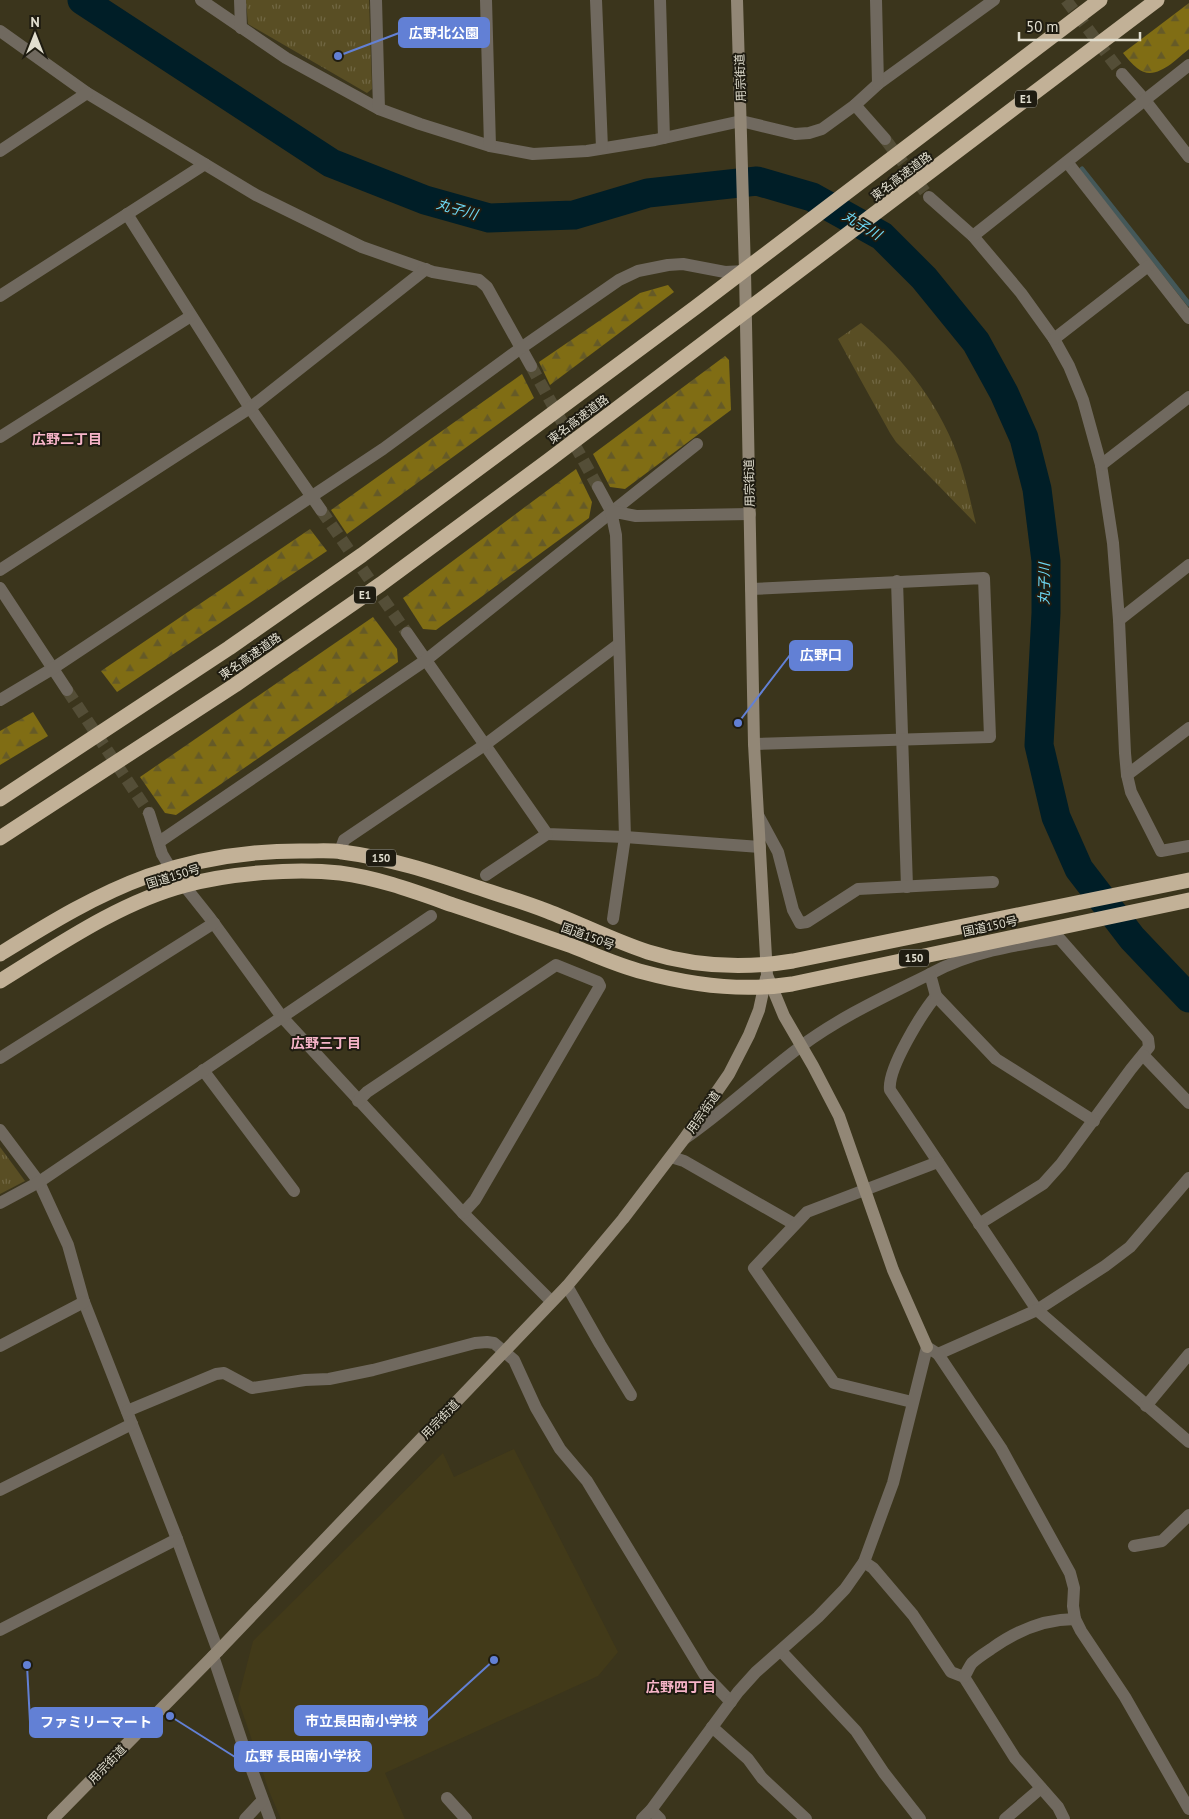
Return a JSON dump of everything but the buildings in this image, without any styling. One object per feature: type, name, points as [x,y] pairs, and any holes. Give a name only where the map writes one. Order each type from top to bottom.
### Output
[{"type":"highway","name":"東名高速道路","points":[[0,798],[229,648],[362,555],[696,307],[1100,0]]},
{"type":"highway","name":"東名高速道路","points":[[0,838],[235,685],[381,584],[896,199],[1157,0]]},
{"type":"highway","name":"国道150号","points":[[0,954],[96,899],[148,876],[208,860],[244,853],[291,850],[340,851],[410,865],[546,911],[647,952],[767,979],[1052,909],[1189,880]]},
{"type":"highway","name":"国道150号","points":[[0,981],[85,928],[140,902],[185,885],[218,878],[278,872],[314,871],[372,879],[413,891],[640,972],[704,985],[767,979],[1059,930],[1189,900]]},
{"type":"street","points":[[201,0],[286,58],[379,109],[490,146],[533,154],[554,154],[602,148],[664,138],[741,121],[795,134],[809,133],[822,129],[855,105],[878,84],[994,0]]},
{"type":"street","points":[[240,0],[241,28]]},
{"type":"street","points":[[376,0],[379,109]]},
{"type":"street","points":[[486,0],[490,146]]},
{"type":"street","points":[[596,0],[602,148]]},
{"type":"street","points":[[660,0],[664,138]]},
{"type":"street","name":"用宗街道","points":[[53,1819],[215,1654],[551,1300],[567,1286],[684,1139],[729,1074],[749,1035],[759,1010],[767,979],[754,744],[745,271],[737,0]]},
{"type":"street","points":[[876,0],[878,84]]},
{"type":"street","points":[[0,31],[88,93],[256,195],[362,247],[426,269],[479,280],[487,287],[531,366]]},
{"type":"street","points":[[973,236],[1189,64]]},
{"type":"street","points":[[1122,74],[1189,157]]},
{"type":"street","points":[[0,151],[88,93]]},
{"type":"street","points":[[855,105],[884,139]]},
{"type":"street","points":[[1067,162],[1189,318]]},
{"type":"street","points":[[0,296],[205,164]]},
{"type":"street","points":[[929,197],[973,236],[1021,293],[1054,339],[1069,366],[1083,400],[1101,465],[1113,543],[1127,775],[1131,792],[1161,851],[1189,846]]},
{"type":"street","points":[[127,214],[250,408],[321,510]]},
{"type":"street","points":[[0,700],[52,669],[383,449],[521,348],[619,280],[654,266],[684,264],[725,272],[745,271]]},
{"type":"street","points":[[1054,339],[1148,266]]},
{"type":"street","points":[[0,570],[250,408],[426,269]]},
{"type":"street","points":[[0,437],[191,316]]},
{"type":"street","points":[[1101,465],[1189,396]]},
{"type":"street","points":[[159,842],[426,660],[697,444]]},
{"type":"street","points":[[598,487],[611,511],[616,535],[625,837],[613,919]]},
{"type":"street","points":[[611,511],[636,516],[750,514]]},
{"type":"street","points":[[1119,620],[1189,565]]},
{"type":"street","points":[[752,589],[984,578],[990,737],[754,744]]},
{"type":"street","points":[[897,581],[907,887]]},
{"type":"street","points":[[0,588],[67,690]]},
{"type":"street","points":[[408,633],[548,834]]},
{"type":"street","points":[[340,851],[344,840],[486,744],[619,644]]},
{"type":"street","points":[[1127,775],[1189,728]]},
{"type":"street","points":[[149,813],[162,854],[171,869],[214,923],[282,1017],[463,1213],[551,1300]]},
{"type":"street","points":[[758,815],[778,852],[793,910],[800,923],[807,922],[858,889],[993,882]]},
{"type":"street","points":[[486,875],[548,834],[625,837],[760,847]]},
{"type":"street","points":[[0,1203],[39,1182],[431,916]]},
{"type":"street","points":[[0,1058],[214,923]]},
{"type":"street","points":[[684,1139],[705,1125],[747,1088],[802,1046],[850,1016],[963,959],[1059,930],[1148,1039],[1149,1048],[1061,1164],[1043,1184],[979,1224]]},
{"type":"street","points":[[358,1101],[367,1092],[556,965],[598,982],[600,986],[575,1029],[475,1200],[463,1213]]},
{"type":"street","points":[[930,974],[936,996],[996,1059],[1094,1121]]},
{"type":"street","points":[[767,979],[784,1016],[839,1116],[893,1270],[927,1347],[938,1354],[1001,1448],[1070,1573],[1074,1588],[1073,1606],[1075,1619],[1125,1697],[1189,1809]]},
{"type":"street","points":[[936,996],[925,1010],[895,1066],[889,1084],[890,1090],[1037,1310],[1189,1442]]},
{"type":"street","points":[[1143,1055],[1189,1103]]},
{"type":"street","points":[[203,1070],[294,1191]]},
{"type":"street","points":[[0,1130],[39,1182],[68,1245],[84,1302],[177,1538],[262,1801],[270,1819]]},
{"type":"street","points":[[671,1157],[692,1165],[794,1224]]},
{"type":"street","points":[[912,1402],[834,1383],[754,1268],[807,1212],[938,1162]]},
{"type":"street","points":[[938,1354],[1037,1310],[1105,1266],[1130,1247],[1189,1178]]},
{"type":"street","points":[[567,1286],[631,1395]]},
{"type":"street","points":[[0,1346],[84,1302]]},
{"type":"street","points":[[127,1411],[216,1374],[224,1373],[252,1388],[356,1373],[475,1343],[494,1343],[514,1360],[536,1408],[560,1449],[587,1481],[704,1674],[731,1702]]},
{"type":"street","points":[[660,1819],[646,1814],[731,1702],[756,1672],[818,1617],[845,1589],[864,1562],[892,1483],[927,1347]]},
{"type":"street","points":[[1146,1406],[1189,1354]]},
{"type":"street","points":[[0,1490],[132,1424]]},
{"type":"street","points":[[1134,1546],[1162,1541],[1189,1515]]},
{"type":"street","points":[[0,1630],[177,1538]]},
{"type":"street","points":[[864,1562],[873,1568],[913,1615],[951,1672],[964,1676],[1016,1758],[1058,1807],[1064,1819]]},
{"type":"street","points":[[964,1676],[972,1663],[1001,1642],[1021,1631],[1059,1619],[1075,1619]]},
{"type":"street","points":[[781,1651],[856,1731],[920,1819]]},
{"type":"street","points":[[712,1727],[748,1759],[762,1778],[806,1819]]},
{"type":"street","points":[[1004,1819],[1041,1788]]},
{"type":"street","points":[[447,1798],[466,1819]]},
{"type":"street","points":[[245,1819],[262,1801]]},
{"type":"shaded area","points":[[514,1449],[618,1652],[598,1676],[385,1773],[405,1819],[281,1819],[269,1791],[238,1699],[253,1641],[443,1453],[454,1477]]},
{"type":"green space","points":[[246,0],[369,0],[372,89],[367,93],[248,24]]},
{"type":"green space","points":[[1189,3],[1189,49],[1171,64],[1151,73],[1144,72],[1131,63],[1123,53]]},
{"type":"green space","points":[[668,285],[674,292],[550,385],[539,362],[640,293]]},
{"type":"green space","points":[[861,323],[908,369],[944,424],[961,465],[976,524],[896,442],[890,433],[838,339]]},
{"type":"green space","points":[[725,356],[729,360],[731,410],[625,489],[610,487],[593,454]]},
{"type":"green space","points":[[522,374],[534,398],[347,534],[331,510]]},
{"type":"green space","points":[[576,469],[592,502],[589,518],[436,630],[423,629],[403,598]]},
{"type":"green space","points":[[310,529],[327,551],[117,692],[101,671]]},
{"type":"green space","points":[[373,617],[397,649],[398,662],[176,815],[165,813],[140,777]]},
{"type":"green space","points":[[33,712],[48,736],[0,765],[0,731]]},
{"type":"green space","points":[[0,1147],[25,1181],[0,1194]]},
{"type":"waterway","name":"丸子川","points":[[82,0],[331,163],[425,200],[489,218],[574,215],[648,193],[757,181],[812,197],[882,236],[924,278],[976,342],[1004,393],[1024,438],[1037,489],[1046,561],[1046,613],[1039,745],[1056,817],[1079,869],[1132,938],[1189,998]]},
{"type":"waterway","points":[[1082,169],[1189,304]]},
{"type":"tunnel","points":[[1066,0],[1122,74]]},
{"type":"tunnel","points":[[885,139],[929,197]]},
{"type":"tunnel","points":[[531,366],[598,487]]},
{"type":"tunnel","points":[[321,510],[407,633]]},
{"type":"tunnel","points":[[67,690],[149,813]]},
{"type":"place","name":"広野北公園","points":[[338,56]]},
{"type":"place","name":"広野口","points":[[738,723]]},
{"type":"place","name":"市立長田南小学校","points":[[494,1660]]},
{"type":"place","name":"ファミリーマート","points":[[27,1665]]},
{"type":"place","name":"広野 長田南小学校","points":[[170,1716]]},
{"type":"district","name":"広野二丁目","points":[[67,439]]},
{"type":"district","name":"広野三丁目","points":[[326,1043]]},
{"type":"district","name":"広野四丁目","points":[[681,1687]]}]
